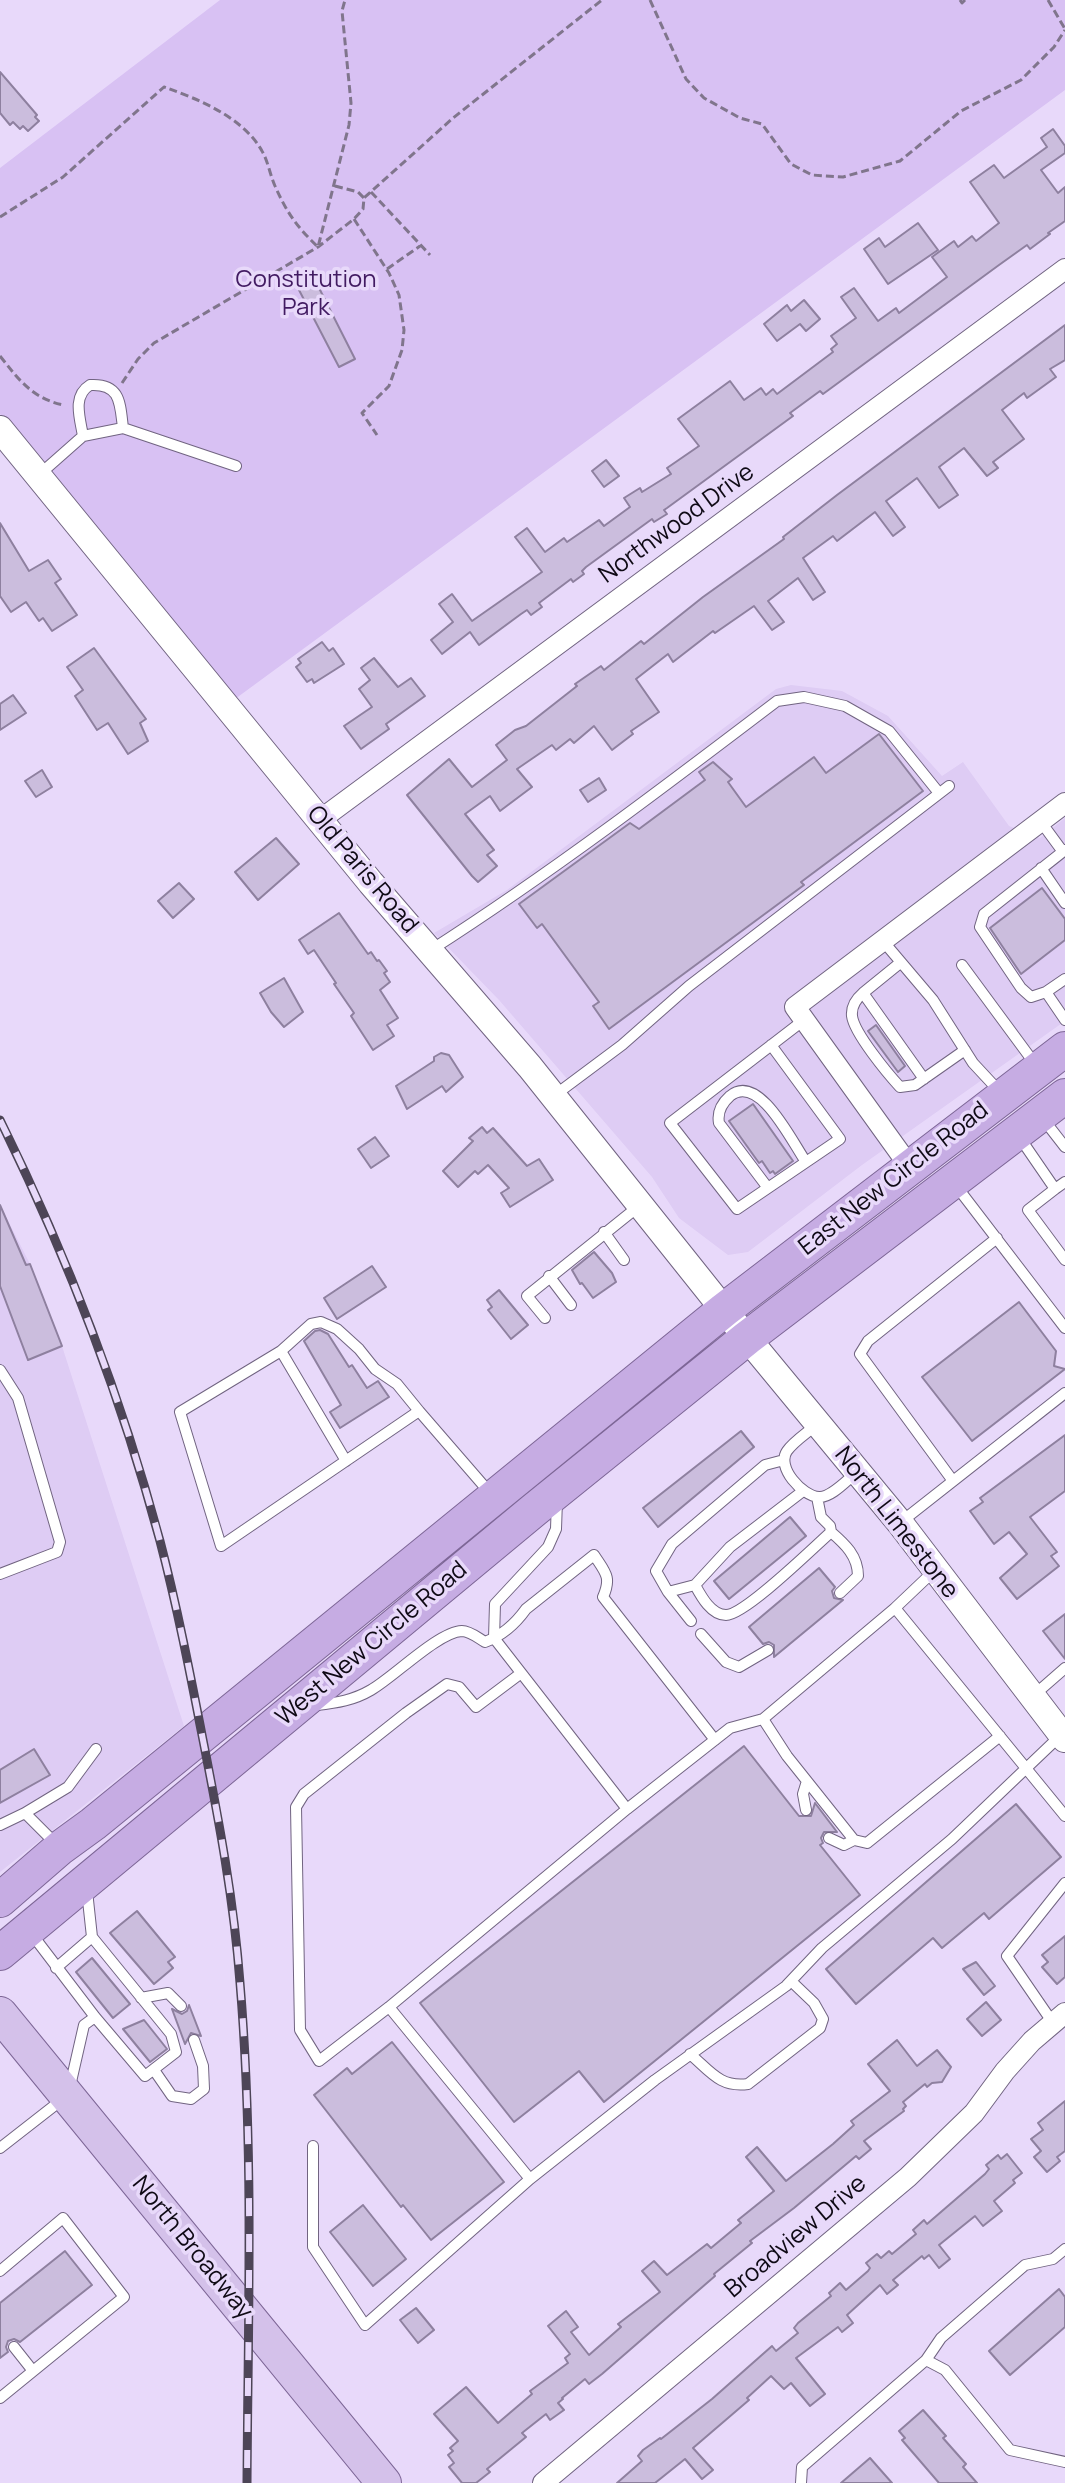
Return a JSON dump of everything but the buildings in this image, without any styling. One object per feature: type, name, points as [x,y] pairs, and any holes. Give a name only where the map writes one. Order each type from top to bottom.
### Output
[{"type":"highway","name":"East New Circle Road","points":[[724,1310],[1052,1059]]},
{"type":"highway","name":"East New Circle Road","points":[[747,1338],[1040,1115]]},
{"type":"highway","name":"West New Circle Road","points":[[4,1890],[93,1824],[724,1310]]},
{"type":"highway","name":"West New Circle Road","points":[[0,1953],[557,1491],[747,1338]]},
{"type":"main road","name":"North Broadway","points":[[0,2014],[384,2483]]},
{"type":"street","name":"Northwood Drive","points":[[320,820],[1065,269]]},
{"type":"street","name":"Old Paris Road","points":[[0,429],[320,820],[553,1096],[724,1310]]},
{"type":"street","points":[[910,1167],[795,1007],[1065,803]]},
{"type":"street","name":"North Limestone","points":[[724,1310],[900,1523],[1063,1736]]},
{"type":"street","name":"Broadview Drive","points":[[543,2483],[908,2177],[958,2130],[1032,2041],[1059,2018]]},
{"type":"lane","points":[[83,436],[78,409],[80,395],[90,385],[100,385],[116,392],[123,428]]},
{"type":"lane","points":[[38,476],[83,436],[123,428],[236,466]]},
{"type":"lane","points":[[430,951],[499,907],[595,838],[777,701],[804,697],[845,706],[889,731],[939,793]]},
{"type":"lane","points":[[553,1096],[622,1045],[689,986],[949,786]]},
{"type":"lane","points":[[1041,822],[1064,851],[984,914],[980,927],[1021,988],[1031,997],[1046,992],[1065,979]]},
{"type":"lane","points":[[1041,868],[1065,903]]},
{"type":"lane","points":[[883,941],[933,1000],[965,1050],[1003,1096]]},
{"type":"lane","points":[[900,963],[856,999],[852,1014],[862,1036],[900,1087],[908,1088],[924,1079],[965,1050]]},
{"type":"lane","points":[[962,965],[1052,1059]]},
{"type":"lane","points":[[1046,992],[1065,1020]]},
{"type":"lane","points":[[863,993],[924,1079]]},
{"type":"lane","points":[[771,1045],[840,1139],[737,1209],[670,1123],[771,1045],[804,1020]]},
{"type":"lane","points":[[768,1188],[719,1123],[717,1114],[722,1103],[733,1093],[743,1090],[754,1092],[764,1101],[806,1162]]},
{"type":"lane","points":[[1040,1115],[1065,1147]]},
{"type":"lane","points":[[1040,1115],[1055,1189]]},
{"type":"lane","points":[[953,1181],[1065,1328]]},
{"type":"lane","points":[[1065,1182],[1028,1210],[1065,1260]]},
{"type":"lane","points":[[545,1318],[527,1296],[640,1205]]},
{"type":"lane","points":[[604,1232],[624,1260]]},
{"type":"lane","points":[[953,1481],[860,1354],[868,1341],[997,1238]]},
{"type":"lane","points":[[549,1276],[571,1305]]},
{"type":"lane","points":[[419,1411],[221,1546],[180,1412],[281,1351],[311,1324],[321,1322],[337,1329],[375,1369],[397,1384],[494,1498]]},
{"type":"lane","points":[[281,1351],[346,1461]]},
{"type":"lane","points":[[0,1370],[18,1398],[60,1542],[57,1552],[0,1574]]},
{"type":"lane","points":[[900,1523],[1065,1393]]},
{"type":"lane","points":[[817,1423],[787,1451],[784,1460],[787,1472],[803,1491],[817,1497],[826,1496],[857,1472]]},
{"type":"lane","points":[[691,1621],[656,1571],[672,1544],[765,1465],[784,1460]]},
{"type":"lane","points":[[557,1491],[556,1529],[548,1547],[495,1604],[494,1638],[627,1809]]},
{"type":"lane","points":[[668,1592],[695,1585],[730,1547],[803,1491]]},
{"type":"lane","points":[[817,1497],[821,1517],[858,1563],[858,1576],[840,1593]]},
{"type":"lane","points":[[695,1585],[716,1612],[725,1615],[734,1613],[767,1589],[831,1532]]},
{"type":"lane","points":[[298,1707],[351,1700],[374,1689],[439,1641],[457,1632],[466,1631],[485,1642],[494,1638],[594,1555],[607,1575],[609,1586],[603,1597],[715,1740]]},
{"type":"lane","points":[[520,1674],[476,1707],[459,1687],[447,1684],[304,1794],[296,1807],[300,2030],[319,2061],[730,1728],[763,1719],[895,1608],[934,1571]]},
{"type":"lane","points":[[895,1608],[1065,1816]]},
{"type":"lane","points":[[701,1634],[726,1662],[739,1667],[768,1650]]},
{"type":"lane","points":[[1031,1697],[1065,1668]]},
{"type":"lane","points":[[763,1719],[854,1840],[867,1843],[1000,1736]]},
{"type":"lane","points":[[313,2146],[313,2247],[365,2325],[530,2179],[690,2054],[791,1981],[822,1948],[952,1839],[1063,1736]]},
{"type":"lane","points":[[0,1825],[68,1787],[96,1749]]},
{"type":"lane","points":[[806,1810],[803,1794],[807,1781]]},
{"type":"lane","points":[[25,1813],[60,1848]]},
{"type":"lane","points":[[829,1838],[844,1845],[854,1840]]},
{"type":"lane","points":[[29,1930],[56,1968],[145,2076],[176,2052],[171,2034],[92,1937],[86,1881]]},
{"type":"lane","points":[[1059,2018],[1007,1956],[1065,1883]]},
{"type":"lane","points":[[56,1968],[92,1937]]},
{"type":"lane","points":[[690,2054],[720,2081],[734,2086],[748,2084],[820,2028],[823,2019],[814,2003],[791,1981]]},
{"type":"lane","points":[[141,1998],[168,1993],[181,2006]]},
{"type":"lane","points":[[389,2007],[530,2179]]},
{"type":"lane","points":[[2,2143],[68,2095],[84,2025],[95,2017]]},
{"type":"lane","points":[[154,2070],[172,2096],[191,2099],[204,2089],[203,2066],[194,2040]]},
{"type":"lane","points":[[0,2271],[63,2218],[124,2297],[0,2398]]},
{"type":"lane","points":[[801,2483],[802,2467],[926,2360],[941,2338],[1025,2265],[1053,2259],[1065,2249]]},
{"type":"lane","points":[[14,2347],[33,2371]]},
{"type":"lane","points":[[926,2360],[945,2370],[1010,2450],[1065,2462]]},
{"type":"path","points":[[318,247],[349,125],[351,103],[342,11],[345,0]]},
{"type":"path","points":[[116,392],[138,359],[154,343],[318,247],[354,219],[363,209],[364,198],[453,118],[602,0]]},
{"type":"path","points":[[650,0],[686,79],[704,98],[740,118],[762,124],[791,164],[812,175],[828,176],[857,174],[900,161],[961,111],[1021,80],[1054,47],[1065,30],[1048,0]]},
{"type":"path","points":[[0,217],[63,177],[164,87],[218,111],[248,133],[263,151],[275,185],[295,225],[318,247]]},
{"type":"path","points":[[335,186],[358,192],[364,198]]},
{"type":"path","points":[[371,192],[430,255]]},
{"type":"path","points":[[354,219],[387,269],[399,295],[404,330],[402,350],[389,386],[362,413],[377,435]]},
{"type":"path","points":[[387,269],[421,245]]},
{"type":"path","points":[[0,356],[34,395],[78,409]]},
{"type":"shaded area","points":[[791,685],[842,691],[888,716],[942,776],[963,762],[1009,826],[1040,838],[1065,818],[1065,1021],[862,1165],[748,1252],[728,1255],[679,1218],[652,1177],[499,1000],[434,933],[507,890],[776,689]]},
{"type":"shaded area","points":[[0,1205],[30,1264],[62,1346],[184,1726],[0,1872]]},
{"type":"green space","name":"Constitution Park","points":[[220,0],[1065,0],[1065,90],[235,699],[0,414],[0,168]]},
{"type":"railway","points":[[0,1120],[69,1274],[128,1433],[172,1590],[215,1801],[234,1922],[247,2108],[247,2483]]}]
